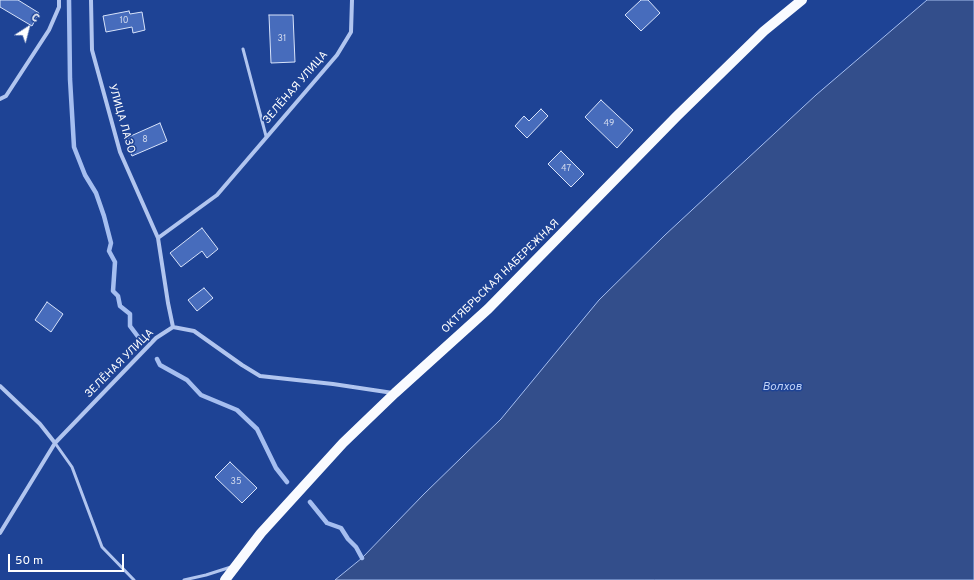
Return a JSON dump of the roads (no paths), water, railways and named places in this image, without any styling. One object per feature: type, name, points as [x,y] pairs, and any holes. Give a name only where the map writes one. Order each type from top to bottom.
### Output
[{"type":"main road","name":"ОКТЯБРЬСКАЯ НАБЕРЕЖНАЯ","points":[[225,580],[261,533],[343,443],[395,393],[488,309],[677,116],[764,31],[802,0]]},
{"type":"street","points":[[0,99],[6,96],[49,30],[59,7],[59,0]]},
{"type":"street","name":"УЛИЦА ЛАЗО","points":[[91,0],[92,50],[120,152],[158,238]]},
{"type":"street","name":"ЗЕЛЁНАЯ УЛИЦА","points":[[158,238],[217,195],[337,55],[351,32],[352,0]]},
{"type":"street","points":[[158,238],[173,327],[194,331],[260,376],[395,393]]},
{"type":"street","name":"ЗЕЛЁНАЯ УЛИЦА","points":[[0,532],[55,443],[156,338],[173,327]]},
{"type":"street","points":[[0,386],[40,424],[55,443]]},
{"type":"lane","points":[[243,49],[266,136]]},
{"type":"lane","points":[[55,443],[72,466],[102,547],[134,580]]},
{"type":"lane","points":[[184,580],[206,575],[236,565]]},
{"type":"water","name":"Волхов","points":[[927,0],[974,0],[974,580],[335,580],[362,558],[424,494],[501,419],[599,300],[665,235],[816,95]]},
{"type":"waterway","points":[[69,0],[70,79],[74,147],[85,175],[96,193],[104,216],[111,243],[109,251],[115,262],[113,291],[118,296],[120,306],[130,314],[130,326],[139,338]]},
{"type":"waterway","points":[[157,359],[160,365],[187,380],[201,395],[237,410],[257,429],[276,468],[287,482]]},
{"type":"waterway","points":[[310,502],[327,523],[341,528],[348,539],[356,547],[362,558]]}]
